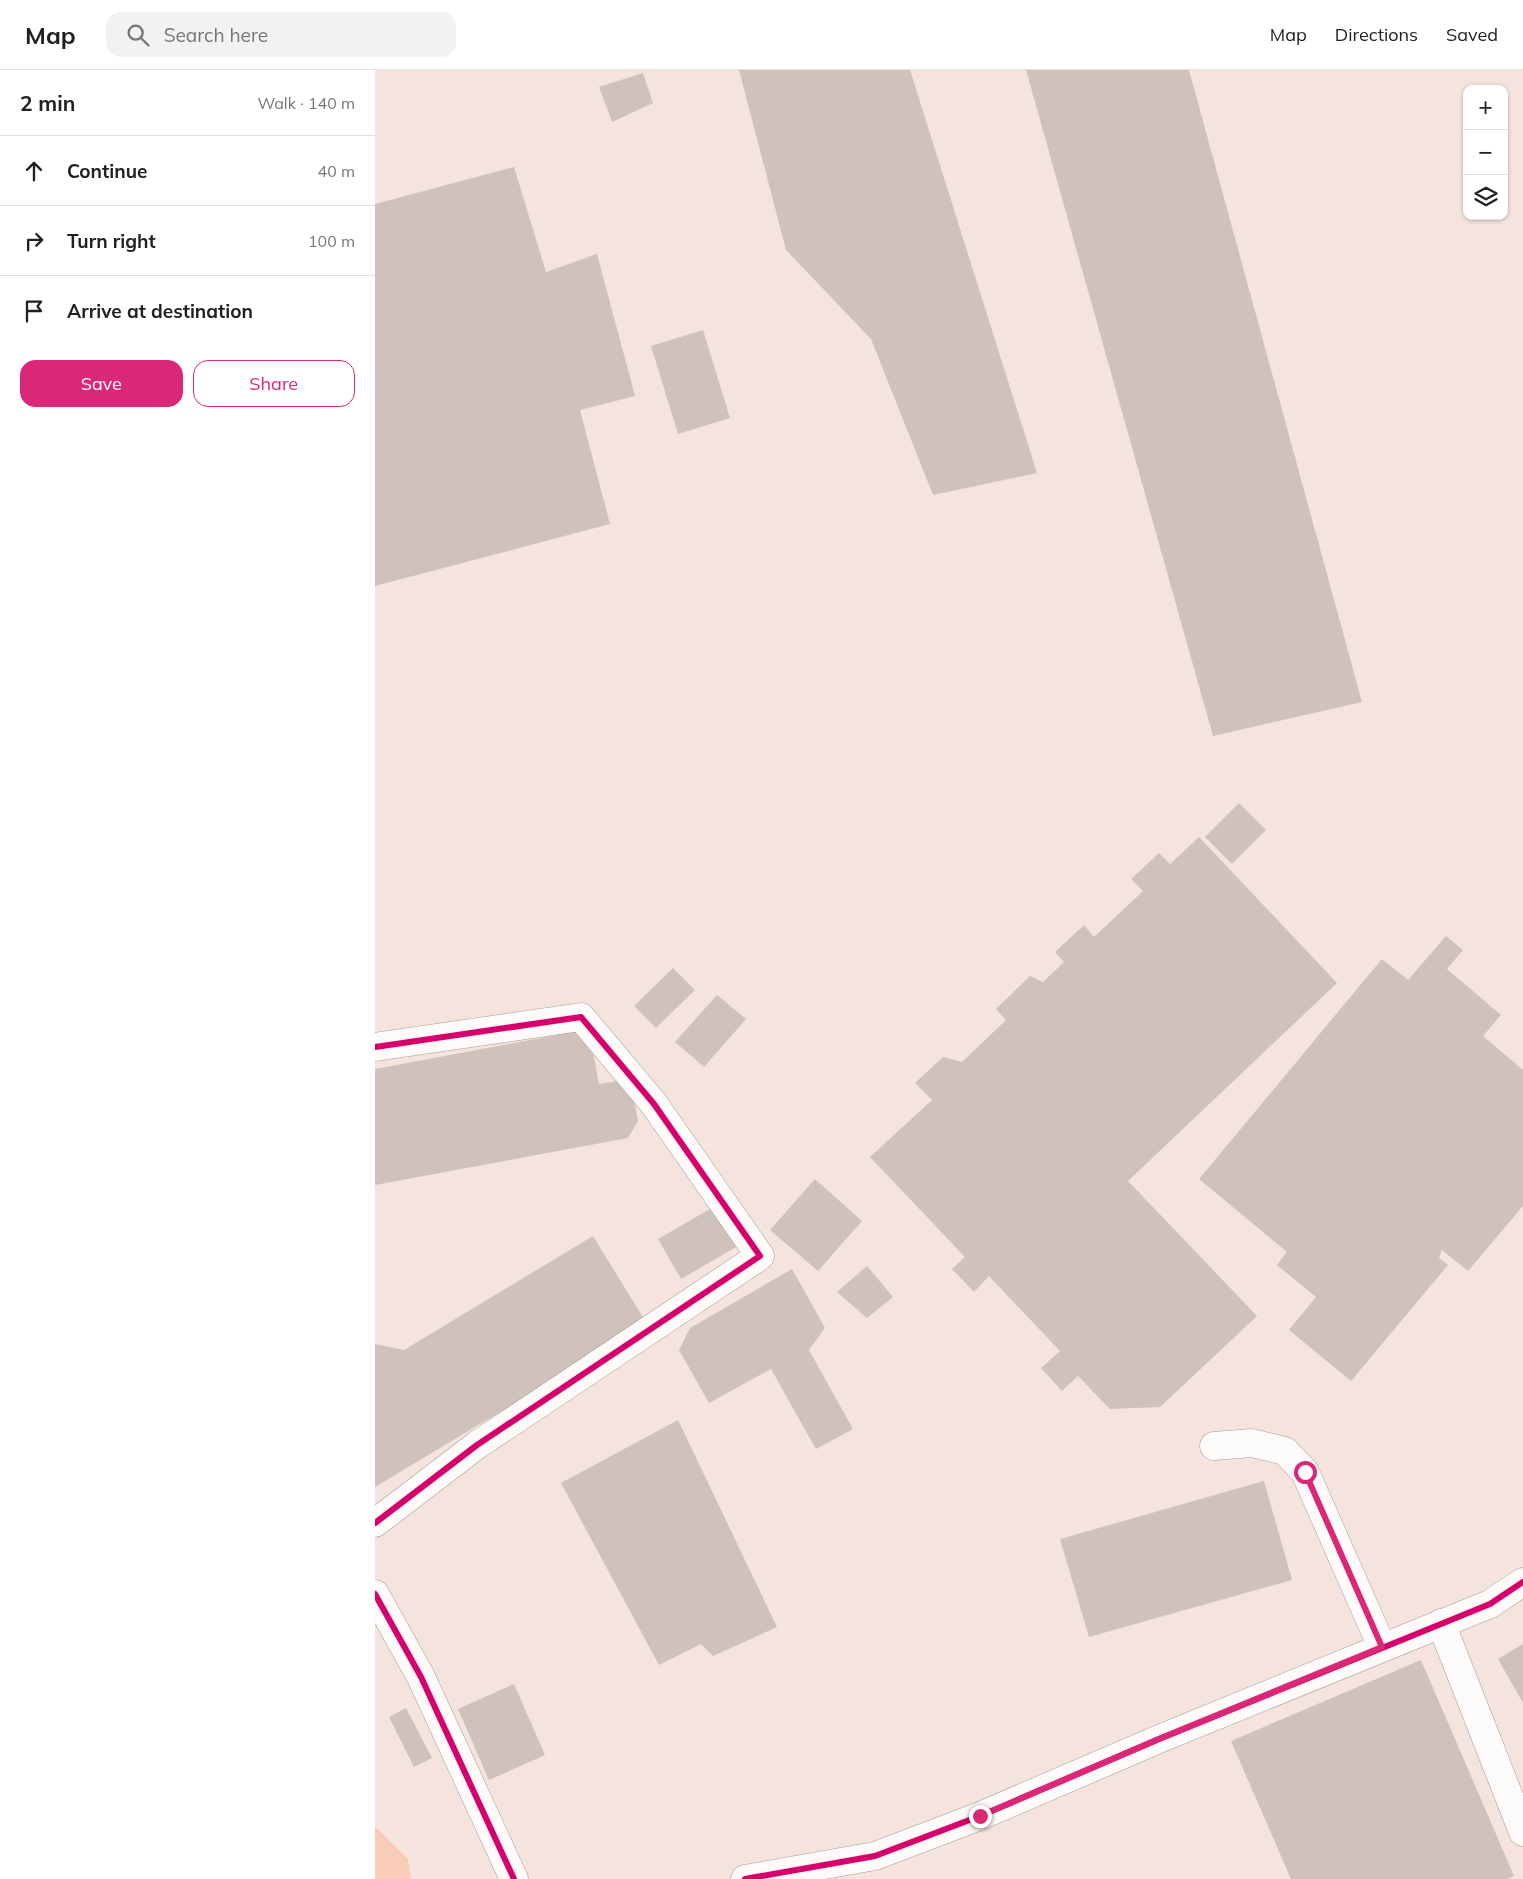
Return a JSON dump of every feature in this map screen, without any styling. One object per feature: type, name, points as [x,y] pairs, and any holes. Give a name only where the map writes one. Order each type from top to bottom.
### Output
[{"type":"street","points":[[375,1047],[581,1017],[654,1104],[760,1256],[477,1445],[375,1523]]},
{"type":"street","points":[[1214,1446],[1252,1444],[1285,1451],[1305,1472],[1382,1647]]},
{"type":"street","points":[[745,1879],[875,1856],[980,1816],[1159,1739],[1490,1604],[1523,1582]]},
{"type":"street","points":[[375,1594],[421,1677],[514,1879]]},
{"type":"street","points":[[1441,1623],[1523,1832]]},
{"type":"shaded area","points":[[375,1827],[408,1859],[411,1879],[375,1879]]},
{"type":"building","points":[[739,70],[910,70],[1037,473],[933,495],[871,339],[786,250]]},
{"type":"building","points":[[1026,70],[1189,70],[1362,702],[1213,736]]},
{"type":"building","points":[[643,73],[653,103],[612,122],[599,87]]},
{"type":"building","points":[[514,167],[546,272],[597,254],[635,396],[580,410],[610,524],[375,586],[375,204]]},
{"type":"building","points":[[703,330],[730,418],[678,434],[651,346]]},
{"type":"building","points":[[1239,803],[1266,830],[1232,864],[1205,837]]},
{"type":"building","points":[[1199,837],[1337,983],[1128,1181],[1257,1316],[1160,1407],[1110,1409],[1078,1376],[1062,1391],[1041,1368],[1060,1351],[989,1276],[974,1292],[952,1269],[965,1257],[870,1157],[932,1100],[915,1083],[943,1057],[962,1062],[1006,1020],[996,1009],[1030,976],[1043,982],[1064,962],[1055,952],[1084,925],[1094,937],[1143,891],[1131,879],[1159,853],[1170,864]]},
{"type":"building","points":[[1446,936],[1463,950],[1447,969],[1501,1015],[1483,1036],[1523,1070],[1523,1206],[1468,1271],[1442,1250],[1439,1258],[1448,1265],[1351,1381],[1289,1330],[1316,1297],[1277,1265],[1287,1252],[1199,1179],[1382,959],[1408,980]]},
{"type":"building","points":[[673,968],[695,990],[656,1028],[634,1006]]},
{"type":"building","points":[[717,995],[746,1019],[704,1067],[675,1042]]},
{"type":"building","points":[[589,1029],[599,1084],[630,1079],[638,1121],[628,1138],[375,1185],[375,1069]]},
{"type":"building","points":[[815,1179],[862,1221],[818,1271],[770,1230]]},
{"type":"building","points":[[715,1206],[738,1246],[681,1279],[658,1239]]},
{"type":"building","points":[[593,1236],[647,1324],[375,1487],[375,1344],[404,1350]]},
{"type":"building","points":[[867,1266],[893,1297],[867,1318],[837,1292]]},
{"type":"building","points":[[792,1269],[825,1328],[809,1350],[853,1429],[816,1449],[771,1369],[709,1403],[679,1350],[690,1328]]},
{"type":"building","points":[[678,1420],[777,1627],[713,1656],[701,1644],[659,1665],[561,1483]]},
{"type":"building","points":[[1264,1481],[1292,1580],[1089,1637],[1060,1539]]},
{"type":"building","points":[[1523,1644],[1523,1703],[1498,1659]]},
{"type":"building","points":[[1421,1660],[1514,1876],[1507,1879],[1291,1879],[1231,1741]]},
{"type":"building","points":[[514,1684],[545,1755],[489,1780],[458,1709]]},
{"type":"building","points":[[406,1708],[432,1758],[414,1767],[389,1717]]},
{"type":"cycle path","points":[[375,1047],[581,1017],[654,1104],[760,1256],[477,1445],[375,1523]]},
{"type":"cycle path","points":[[745,1879],[875,1856],[980,1816],[1159,1739],[1490,1604],[1523,1582]]},
{"type":"cycle path","points":[[375,1594],[421,1677],[514,1879]]},
{"type":"route","points":[[980,1816],[1159,1739],[1382,1647],[1305,1472]]}]
